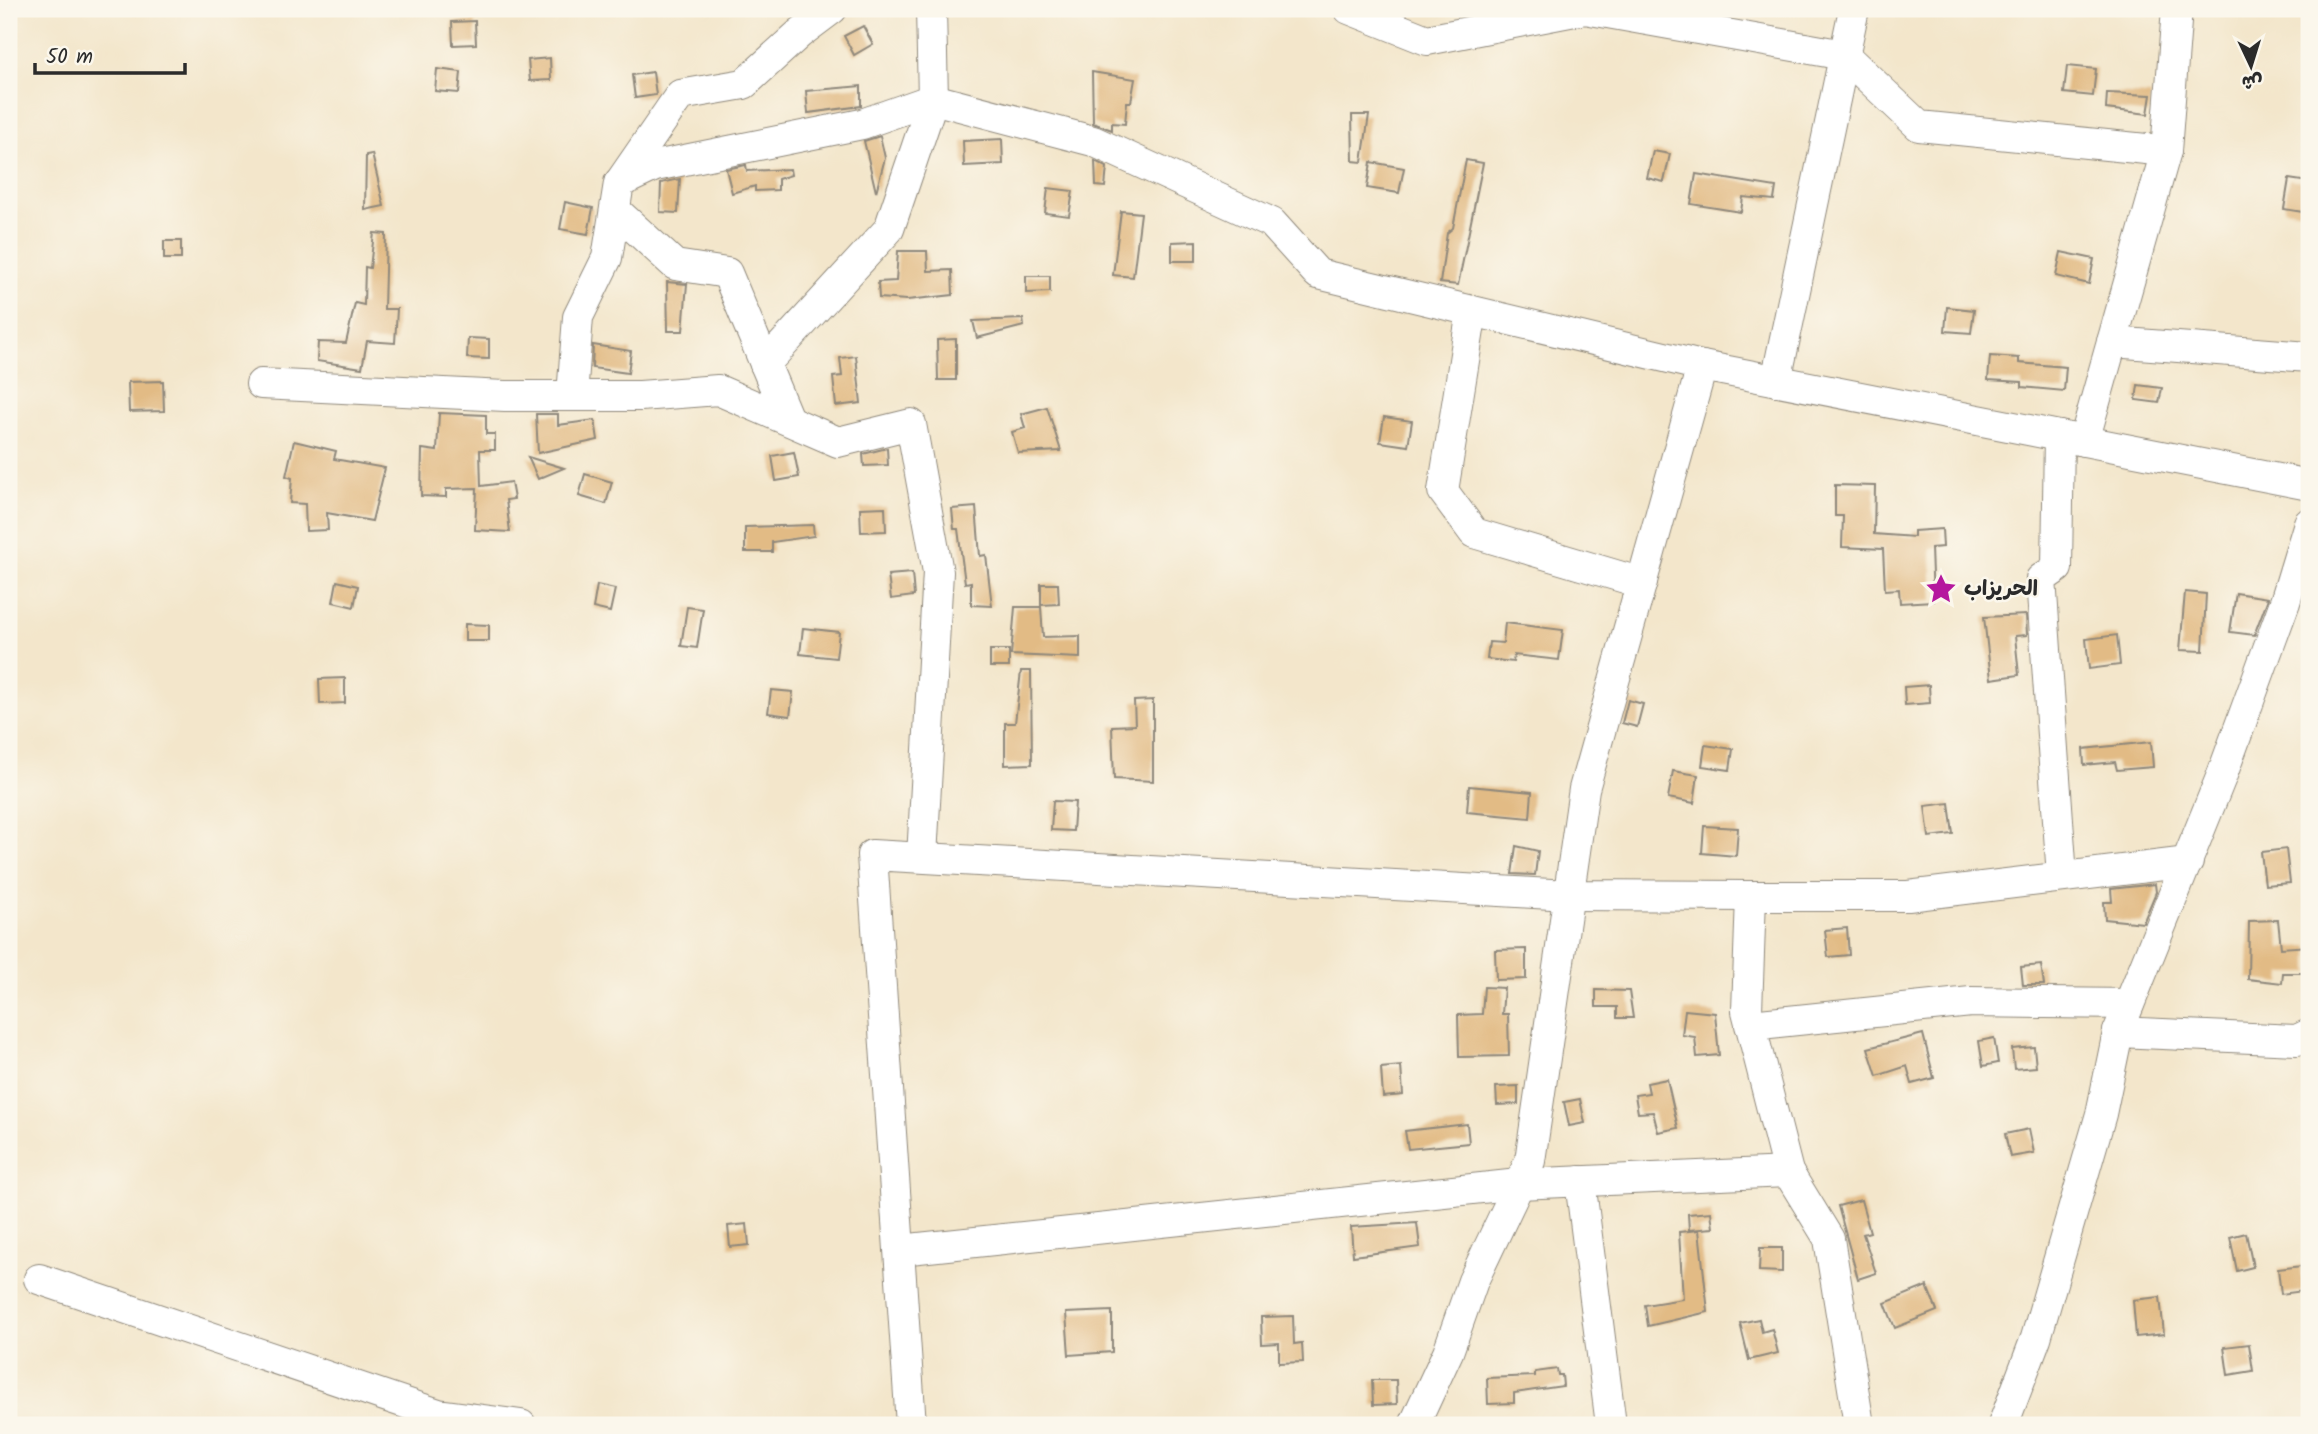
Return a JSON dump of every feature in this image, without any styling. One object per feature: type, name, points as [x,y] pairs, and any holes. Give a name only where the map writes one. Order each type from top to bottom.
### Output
[{"type":"street","points":[[572,396],[579,317],[607,258],[617,196],[680,95],[744,84],[800,33],[832,9]]},
{"type":"street","points":[[765,364],[889,229],[933,99],[931,9]]},
{"type":"street","points":[[1349,9],[1427,40],[1585,9],[1844,55],[1919,126],[2166,150]]},
{"type":"street","points":[[1776,381],[1854,9]]},
{"type":"street","points":[[2062,877],[2041,579],[2057,568],[2072,439],[2112,342],[2166,150],[2177,9]]},
{"type":"street","points":[[617,196],[655,166],[862,124],[933,99],[1105,146],[1272,223],[1318,274],[1702,366],[2309,485]]},
{"type":"street","points":[[617,196],[675,265],[727,273],[788,419]]},
{"type":"street","points":[[1472,311],[1443,491],[1474,533],[1642,583]]},
{"type":"street","points":[[2112,342],[2309,357]]},
{"type":"street","points":[[1414,1425],[1448,1352],[1473,1281],[1530,1161],[1584,789],[1702,366]]},
{"type":"street","points":[[261,384],[505,396],[718,390],[838,442],[911,424],[938,572],[922,858]]},
{"type":"street","points":[[2003,1425],[2036,1338],[2101,1114],[2118,1032],[2188,862],[2286,602],[2309,523]]},
{"type":"street","points":[[911,1425],[872,855],[1569,895],[1751,896],[1908,896],[2188,862]]},
{"type":"street","points":[[1751,896],[1747,1011],[1788,1172],[1829,1239],[1859,1425]]},
{"type":"street","points":[[1750,1025],[1971,1002],[2129,1004]]},
{"type":"street","points":[[2118,1032],[2305,1043]]},
{"type":"street","points":[[900,1251],[1519,1184],[1788,1172]]},
{"type":"street","points":[[1580,1181],[1611,1425]]},
{"type":"street","points":[[39,1279],[438,1414],[521,1425]]},
{"type":"building","points":[[475,21],[476,44],[453,45],[452,22]]},
{"type":"building","points":[[863,26],[873,44],[854,55],[844,36]]},
{"type":"building","points":[[550,58],[551,80],[530,81],[528,60]]},
{"type":"building","points":[[2067,66],[2096,69],[2093,96],[2064,93]]},
{"type":"building","points":[[437,69],[461,72],[459,93],[435,91]]},
{"type":"building","points":[[653,72],[656,95],[635,98],[632,75]]},
{"type":"building","points":[[1092,72],[1135,79],[1131,102],[1127,102],[1125,124],[1112,123],[1112,130],[1093,123]]},
{"type":"building","points":[[861,86],[861,106],[808,113],[806,91]]},
{"type":"building","points":[[2107,93],[2151,95],[2148,114],[2106,109]]},
{"type":"building","points":[[1352,115],[1369,115],[1362,162],[1353,161]]},
{"type":"building","points":[[880,136],[885,158],[876,192],[864,141]]},
{"type":"building","points":[[1002,139],[1003,164],[964,166],[963,141]]},
{"type":"building","points":[[1653,151],[1670,154],[1664,182],[1647,178]]},
{"type":"building","points":[[372,154],[384,206],[365,210],[366,155]]},
{"type":"building","points":[[1466,160],[1483,163],[1458,285],[1440,283],[1447,233],[1453,228]]},
{"type":"building","points":[[1095,161],[1107,167],[1105,187],[1096,186]]},
{"type":"building","points":[[1371,162],[1404,168],[1399,193],[1367,188]]},
{"type":"building","points":[[746,165],[747,171],[790,169],[791,175],[778,179],[778,190],[755,191],[755,186],[732,193],[726,169]]},
{"type":"building","points":[[1696,174],[1776,187],[1774,200],[1743,197],[1741,212],[1691,204]]},
{"type":"building","points":[[680,179],[678,213],[660,212],[661,183]]},
{"type":"building","points":[[2289,179],[2309,182],[2309,213],[2284,209]]},
{"type":"building","points":[[1048,188],[1073,191],[1069,216],[1045,213]]},
{"type":"building","points":[[565,202],[593,208],[588,234],[560,229]]},
{"type":"building","points":[[1121,211],[1141,213],[1133,277],[1113,275]]},
{"type":"building","points":[[374,233],[386,234],[384,309],[397,309],[395,343],[367,341],[362,368],[317,361],[318,342],[346,343],[355,303],[364,305],[365,267],[370,268]]},
{"type":"building","points":[[164,241],[181,241],[181,259],[164,259]]},
{"type":"building","points":[[1196,241],[1196,261],[1172,261],[1172,242]]},
{"type":"building","points":[[898,251],[927,251],[928,271],[952,270],[953,295],[907,300],[879,298],[878,282],[896,281]]},
{"type":"building","points":[[2061,252],[2094,259],[2089,284],[2056,276]]},
{"type":"building","points":[[1026,276],[1050,276],[1050,292],[1026,293]]},
{"type":"building","points":[[667,282],[687,284],[683,331],[668,331]]},
{"type":"building","points":[[1947,307],[1974,310],[1971,333],[1945,331]]},
{"type":"building","points":[[1023,319],[1024,326],[977,338],[973,321]]},
{"type":"building","points":[[468,338],[489,339],[489,359],[467,358]]},
{"type":"building","points":[[956,339],[956,380],[938,380],[937,340]]},
{"type":"building","points":[[593,345],[631,351],[628,373],[592,368]]},
{"type":"building","points":[[856,356],[861,403],[836,406],[833,377],[842,376],[840,358]]},
{"type":"building","points":[[1990,356],[2019,358],[2019,363],[2066,367],[2064,391],[2022,387],[2022,382],[1988,380]]},
{"type":"building","points":[[163,381],[164,411],[129,412],[128,382]]},
{"type":"building","points":[[2138,385],[2162,388],[2159,403],[2136,400]]},
{"type":"building","points":[[1047,407],[1061,451],[1018,453],[1012,432],[1025,428],[1021,414]]},
{"type":"building","points":[[439,413],[486,415],[486,434],[495,434],[495,450],[480,450],[481,486],[511,482],[514,499],[506,500],[510,532],[475,530],[477,488],[446,489],[446,497],[421,496],[422,449],[437,451]]},
{"type":"building","points":[[536,414],[558,414],[558,425],[595,420],[598,440],[538,453]]},
{"type":"building","points":[[1384,417],[1412,421],[1408,446],[1380,442]]},
{"type":"building","points":[[294,441],[336,451],[334,459],[385,468],[372,521],[327,513],[328,530],[306,531],[305,504],[290,503],[292,478],[286,476]]},
{"type":"building","points":[[887,448],[888,465],[864,466],[863,454]]},
{"type":"building","points":[[794,452],[799,477],[776,481],[772,456]]},
{"type":"building","points":[[528,457],[564,468],[538,479]]},
{"type":"building","points":[[585,474],[612,482],[606,504],[579,496]]},
{"type":"building","points":[[1835,485],[1875,486],[1874,534],[1914,537],[1914,531],[1942,529],[1943,547],[1931,548],[1933,601],[1900,603],[1899,589],[1885,590],[1883,549],[1842,547],[1843,516],[1835,516]]},
{"type":"building","points":[[885,507],[886,531],[861,532],[860,508]]},
{"type":"building","points":[[976,507],[980,556],[986,555],[992,606],[971,605],[971,582],[965,583],[958,529],[954,529],[952,509]]},
{"type":"building","points":[[813,525],[814,536],[772,542],[772,552],[745,552],[745,527]]},
{"type":"building","points":[[912,573],[914,596],[891,599],[888,575]]},
{"type":"building","points":[[337,581],[358,586],[354,607],[333,602]]},
{"type":"building","points":[[1041,584],[1058,584],[1059,604],[1041,605]]},
{"type":"building","points":[[597,585],[615,589],[610,612],[593,608]]},
{"type":"building","points":[[2185,592],[2206,594],[2203,651],[2180,650]]},
{"type":"building","points":[[2236,593],[2268,598],[2254,635],[2230,632]]},
{"type":"building","points":[[687,607],[703,609],[697,648],[681,646]]},
{"type":"building","points":[[1015,607],[1041,607],[1043,637],[1080,636],[1080,658],[1011,655]]},
{"type":"building","points":[[2026,615],[2027,635],[2015,636],[2019,675],[1991,679],[1984,617]]},
{"type":"building","points":[[1505,623],[1563,630],[1559,660],[1514,655],[1513,662],[1487,659],[1489,642],[1503,643]]},
{"type":"building","points":[[465,624],[489,625],[489,641],[465,641]]},
{"type":"building","points":[[803,628],[839,632],[836,658],[800,654]]},
{"type":"building","points":[[2117,635],[2120,665],[2089,669],[2086,639]]},
{"type":"building","points":[[990,650],[1009,650],[1009,667],[990,667]]},
{"type":"building","points":[[1021,671],[1031,671],[1032,764],[1005,765],[1005,723],[1015,723]]},
{"type":"building","points":[[345,678],[345,703],[320,704],[319,679]]},
{"type":"building","points":[[1929,685],[1930,703],[1905,705],[1904,687]]},
{"type":"building","points":[[771,690],[793,692],[790,716],[768,713]]},
{"type":"building","points":[[1153,700],[1153,781],[1114,779],[1112,726],[1135,725],[1134,701]]},
{"type":"building","points":[[1628,700],[1643,704],[1637,727],[1622,723]]},
{"type":"building","points":[[2151,742],[2153,767],[2117,770],[2115,762],[2084,765],[2083,749]]},
{"type":"building","points":[[1705,745],[1733,749],[1730,770],[1702,766]]},
{"type":"building","points":[[1673,771],[1698,775],[1694,803],[1668,798]]},
{"type":"building","points":[[1469,786],[1532,792],[1530,818],[1467,812]]},
{"type":"building","points":[[1053,801],[1075,802],[1073,831],[1051,830]]},
{"type":"building","points":[[1949,803],[1953,834],[1929,837],[1925,806]]},
{"type":"building","points":[[1704,826],[1738,828],[1736,856],[1702,853]]},
{"type":"building","points":[[1516,846],[1538,851],[1535,875],[1512,874]]},
{"type":"building","points":[[2286,849],[2290,883],[2265,885],[2261,852]]},
{"type":"building","points":[[2155,884],[2156,892],[2143,923],[2105,919],[2104,902],[2112,902],[2111,889]]},
{"type":"building","points":[[2278,920],[2281,948],[2309,946],[2309,973],[2283,973],[2282,983],[2248,979],[2249,921]]},
{"type":"building","points":[[1847,928],[1849,955],[1828,957],[1825,930]]},
{"type":"building","points":[[1526,949],[1526,979],[1496,980],[1495,950]]},
{"type":"building","points":[[2041,965],[2044,985],[2023,985],[2021,967]]},
{"type":"building","points":[[1484,987],[1504,988],[1502,1014],[1508,1014],[1509,1056],[1459,1057],[1458,1015],[1482,1014]]},
{"type":"building","points":[[1596,990],[1629,991],[1633,1018],[1617,1018],[1617,1007],[1596,1007]]},
{"type":"building","points":[[1685,1010],[1715,1013],[1719,1055],[1697,1057],[1695,1037],[1682,1035]]},
{"type":"building","points":[[1923,1034],[1934,1078],[1912,1084],[1907,1066],[1877,1076],[1868,1048]]},
{"type":"building","points":[[1994,1038],[1998,1063],[1983,1066],[1979,1041]]},
{"type":"building","points":[[2034,1047],[2036,1067],[2014,1069],[2012,1049]]},
{"type":"building","points":[[1401,1066],[1403,1095],[1383,1097],[1381,1068]]},
{"type":"building","points":[[1667,1079],[1678,1128],[1658,1132],[1653,1112],[1638,1113],[1635,1095],[1649,1093],[1647,1083]]},
{"type":"building","points":[[1518,1086],[1518,1104],[1497,1105],[1496,1087]]},
{"type":"building","points":[[1580,1099],[1585,1123],[1569,1126],[1564,1102]]},
{"type":"building","points":[[1467,1124],[1469,1143],[1408,1149],[1405,1131]]},
{"type":"building","points":[[2029,1129],[2034,1153],[2010,1157],[2005,1134]]},
{"type":"building","points":[[1861,1200],[1870,1232],[1863,1234],[1876,1273],[1858,1279],[1838,1206]]},
{"type":"building","points":[[1711,1212],[1713,1228],[1689,1230],[1688,1214]]},
{"type":"building","points":[[1417,1223],[1420,1247],[1353,1256],[1351,1227]]},
{"type":"building","points":[[747,1224],[749,1245],[730,1247],[728,1226]]},
{"type":"building","points":[[1699,1230],[1708,1312],[1648,1326],[1645,1305],[1683,1299],[1679,1232]]},
{"type":"building","points":[[2246,1233],[2253,1267],[2237,1271],[2230,1237]]},
{"type":"building","points":[[1760,1248],[1782,1248],[1782,1272],[1759,1271]]},
{"type":"building","points":[[2301,1266],[2304,1291],[2281,1294],[2278,1269]]},
{"type":"building","points":[[1927,1286],[1937,1311],[1895,1328],[1885,1303]]},
{"type":"building","points":[[2160,1297],[2164,1334],[2136,1337],[2133,1300]]},
{"type":"building","points":[[1112,1311],[1112,1352],[1069,1355],[1066,1313]]},
{"type":"building","points":[[1293,1316],[1294,1344],[1302,1343],[1303,1362],[1279,1363],[1279,1343],[1262,1344],[1261,1317]]},
{"type":"building","points":[[1759,1319],[1762,1332],[1772,1329],[1778,1353],[1749,1360],[1740,1323]]},
{"type":"building","points":[[2249,1344],[2253,1371],[2228,1375],[2224,1347]]},
{"type":"building","points":[[1557,1369],[1558,1375],[1562,1375],[1563,1386],[1514,1393],[1514,1403],[1488,1404],[1487,1378],[1535,1376],[1535,1372]]},
{"type":"building","points":[[1372,1380],[1396,1380],[1397,1404],[1373,1405]]},
{"type":"place","name":"الحريزاب","points":[[1941,589]]}]
